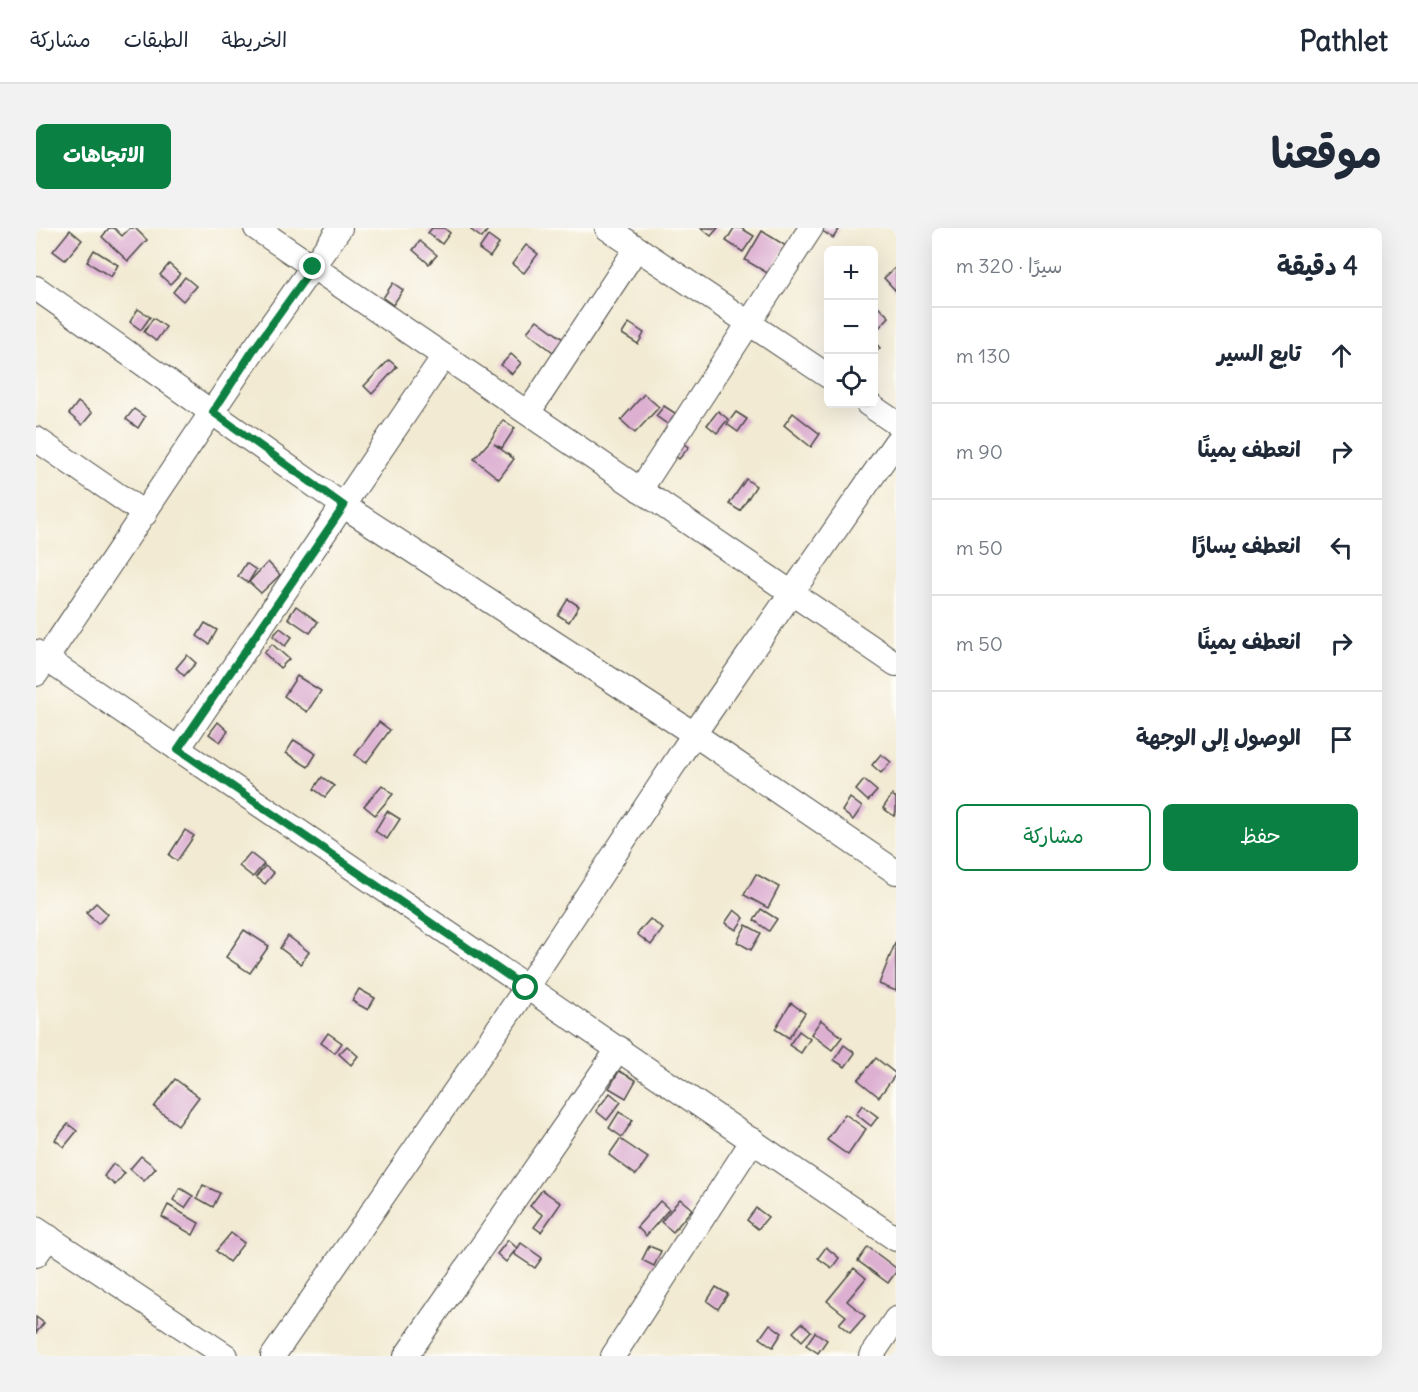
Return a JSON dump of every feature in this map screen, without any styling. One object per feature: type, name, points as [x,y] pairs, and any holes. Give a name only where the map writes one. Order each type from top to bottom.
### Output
[{"type":"street","points":[[256,228],[896,664]]},
{"type":"street","points":[[340,228],[252,352],[145,514],[39,662],[178,749],[896,1239]]},
{"type":"street","points":[[607,228],[824,373]]},
{"type":"street","points":[[640,490],[811,228]]},
{"type":"street","points":[[528,413],[636,249]]},
{"type":"street","points":[[36,288],[344,506],[694,734],[896,872]]},
{"type":"street","points":[[178,749],[444,356]]},
{"type":"street","points":[[874,408],[896,423]]},
{"type":"street","points":[[36,439],[145,514]]},
{"type":"street","points":[[273,1356],[526,988],[694,734],[896,442]]},
{"type":"street","points":[[406,1356],[619,1048]]},
{"type":"street","points":[[613,1356],[753,1140]]},
{"type":"street","points":[[40,1240],[226,1356]]},
{"type":"street","points":[[871,1356],[896,1319]]},
{"type":"building","points":[[109,228],[114,228],[122,236],[130,228],[135,228],[147,240],[128,261],[102,237]]},
{"type":"building","points":[[432,228],[444,228],[450,233],[442,244],[428,233]]},
{"type":"building","points":[[489,228],[482,238],[471,230]]},
{"type":"building","points":[[701,228],[718,228],[711,236]]},
{"type":"building","points":[[734,228],[741,228],[754,236],[743,252],[726,241]]},
{"type":"building","points":[[818,228],[840,228],[833,238]]},
{"type":"building","points":[[70,230],[82,240],[65,260],[53,251]]},
{"type":"building","points":[[762,231],[786,246],[769,274],[745,260]]},
{"type":"building","points":[[488,236],[499,244],[490,257],[479,249]]},
{"type":"building","points":[[420,241],[437,255],[429,264],[413,250]]},
{"type":"building","points":[[526,245],[538,254],[524,273],[512,264]]},
{"type":"building","points":[[94,250],[118,265],[111,277],[87,262]]},
{"type":"building","points":[[169,264],[180,274],[170,284],[160,275]]},
{"type":"building","points":[[896,267],[896,291],[884,278]]},
{"type":"building","points":[[185,277],[196,286],[183,301],[173,292]]},
{"type":"building","points":[[393,283],[403,290],[393,305],[383,298]]},
{"type":"building","points":[[878,306],[889,317],[878,329]]},
{"type":"building","points":[[138,309],[150,317],[141,330],[130,322]]},
{"type":"building","points":[[153,318],[166,327],[156,341],[144,332]]},
{"type":"building","points":[[537,320],[563,339],[553,352],[527,332]]},
{"type":"building","points":[[629,323],[644,333],[638,344],[622,334]]},
{"type":"building","points":[[511,354],[521,363],[512,374],[501,365]]},
{"type":"building","points":[[389,360],[397,367],[372,394],[364,386]]},
{"type":"building","points":[[644,394],[659,407],[635,433],[621,420]]},
{"type":"building","points":[[78,402],[92,413],[82,425],[69,414]]},
{"type":"building","points":[[664,406],[684,419],[676,430],[656,416]]},
{"type":"building","points":[[134,409],[145,417],[138,428],[126,419]]},
{"type":"building","points":[[718,411],[728,419],[717,433],[707,425]]},
{"type":"building","points":[[736,412],[747,419],[738,432],[727,424]]},
{"type":"building","points":[[793,413],[820,434],[811,447],[784,425]]},
{"type":"building","points":[[503,420],[515,428],[502,448],[494,444],[514,459],[499,479],[474,459],[490,441]]},
{"type":"building","points":[[677,438],[689,447],[679,459],[668,450]]},
{"type":"building","points":[[746,479],[756,486],[740,511],[729,504]]},
{"type":"building","points":[[268,562],[280,575],[261,593],[249,582]]},
{"type":"building","points":[[246,563],[256,570],[248,583],[238,576]]},
{"type":"building","points":[[568,599],[579,606],[569,622],[558,615]]},
{"type":"building","points":[[296,606],[318,622],[310,633],[288,618]]},
{"type":"building","points":[[205,623],[217,630],[209,644],[197,636]]},
{"type":"building","points":[[280,628],[292,637],[285,646],[273,636]]},
{"type":"building","points":[[272,644],[289,659],[280,668],[264,653]]},
{"type":"building","points":[[187,655],[196,663],[184,676],[176,668]]},
{"type":"building","points":[[297,676],[321,691],[307,712],[284,696]]},
{"type":"building","points":[[218,722],[228,731],[220,742],[209,734]]},
{"type":"building","points":[[379,722],[390,730],[366,763],[355,755]]},
{"type":"building","points":[[294,740],[316,754],[308,767],[286,753]]},
{"type":"building","points":[[881,754],[891,762],[881,773],[872,765]]},
{"type":"building","points":[[322,777],[334,786],[325,797],[314,789]]},
{"type":"building","points":[[864,780],[877,791],[868,801],[856,790]]},
{"type":"building","points":[[382,785],[393,794],[375,815],[364,806]]},
{"type":"building","points":[[892,795],[896,798],[894,816],[883,808]]},
{"type":"building","points":[[850,798],[862,807],[853,820],[842,811]]},
{"type":"building","points":[[387,811],[400,819],[387,839],[375,831]]},
{"type":"building","points":[[185,830],[194,836],[177,861],[169,855]]},
{"type":"building","points":[[250,853],[264,864],[253,877],[239,866]]},
{"type":"building","points":[[265,866],[274,873],[265,884],[256,877]]},
{"type":"building","points":[[756,874],[779,887],[768,908],[744,895]]},
{"type":"building","points":[[96,903],[108,914],[98,924],[86,913]]},
{"type":"building","points":[[761,909],[777,919],[769,931],[754,920]]},
{"type":"building","points":[[734,910],[744,918],[736,930],[725,923]]},
{"type":"building","points":[[650,919],[663,929],[651,945],[637,934]]},
{"type":"building","points":[[746,925],[761,933],[751,950],[737,942]]},
{"type":"building","points":[[244,930],[269,946],[250,973],[226,957]]},
{"type":"building","points":[[288,936],[309,952],[301,964],[280,948]]},
{"type":"building","points":[[896,941],[896,991],[879,984]]},
{"type":"building","points":[[359,989],[375,998],[368,1010],[352,1001]]},
{"type":"building","points":[[791,1003],[805,1013],[789,1038],[775,1029]]},
{"type":"building","points":[[821,1020],[842,1037],[832,1050],[811,1034]]},
{"type":"building","points":[[799,1031],[810,1039],[801,1053],[789,1045]]},
{"type":"building","points":[[328,1033],[342,1043],[335,1053],[321,1043]]},
{"type":"building","points":[[844,1045],[855,1053],[845,1067],[834,1060]]},
{"type":"building","points":[[347,1046],[358,1056],[351,1065],[339,1054]]},
{"type":"building","points":[[876,1058],[896,1074],[879,1097],[858,1080]]},
{"type":"building","points":[[619,1071],[636,1080],[626,1098],[609,1088]]},
{"type":"building","points":[[175,1079],[199,1097],[178,1125],[154,1107]]},
{"type":"building","points":[[610,1093],[621,1102],[607,1120],[596,1111]]},
{"type":"building","points":[[862,1105],[878,1117],[871,1126],[856,1114]]},
{"type":"building","points":[[619,1112],[633,1120],[622,1137],[609,1128]]},
{"type":"building","points":[[845,1114],[866,1129],[848,1155],[827,1140]]},
{"type":"building","points":[[68,1124],[77,1131],[64,1147],[55,1140]]},
{"type":"building","points":[[620,1139],[648,1158],[636,1175],[609,1155]]},
{"type":"building","points":[[141,1156],[156,1168],[144,1181],[130,1169]]},
{"type":"building","points":[[113,1164],[125,1173],[115,1185],[104,1176]]},
{"type":"building","points":[[203,1185],[220,1193],[213,1207],[197,1198]]},
{"type":"building","points":[[180,1188],[193,1196],[185,1208],[173,1200]]},
{"type":"building","points":[[542,1190],[561,1203],[541,1232],[534,1227],[543,1215],[530,1206]]},
{"type":"building","points":[[680,1199],[692,1209],[673,1232],[661,1222]]},
{"type":"building","points":[[660,1201],[669,1209],[646,1236],[637,1227]]},
{"type":"building","points":[[168,1205],[199,1223],[193,1235],[162,1217]]},
{"type":"building","points":[[756,1208],[768,1217],[758,1229],[747,1220]]},
{"type":"building","points":[[231,1233],[244,1243],[229,1262],[216,1251]]},
{"type":"building","points":[[508,1240],[517,1248],[506,1262],[497,1254]]},
{"type":"building","points":[[521,1243],[542,1258],[535,1268],[514,1254]]},
{"type":"building","points":[[649,1246],[661,1251],[654,1266],[642,1260]]},
{"type":"building","points":[[826,1247],[839,1258],[832,1268],[818,1258]]},
{"type":"building","points":[[868,1247],[896,1268],[896,1272],[888,1283],[858,1261]]},
{"type":"building","points":[[854,1268],[866,1278],[847,1301],[865,1316],[850,1333],[839,1324],[846,1316],[827,1301]]},
{"type":"building","points":[[716,1287],[728,1294],[718,1309],[707,1301]]},
{"type":"building","points":[[36,1317],[44,1323],[36,1333]]},
{"type":"building","points":[[802,1323],[811,1331],[802,1341],[793,1332]]},
{"type":"building","points":[[770,1324],[782,1333],[773,1347],[760,1338]]},
{"type":"building","points":[[815,1332],[827,1340],[818,1353],[806,1345]]},
{"type":"route","points":[[313,267],[252,352],[213,412],[344,506],[178,749],[526,988]]}]
